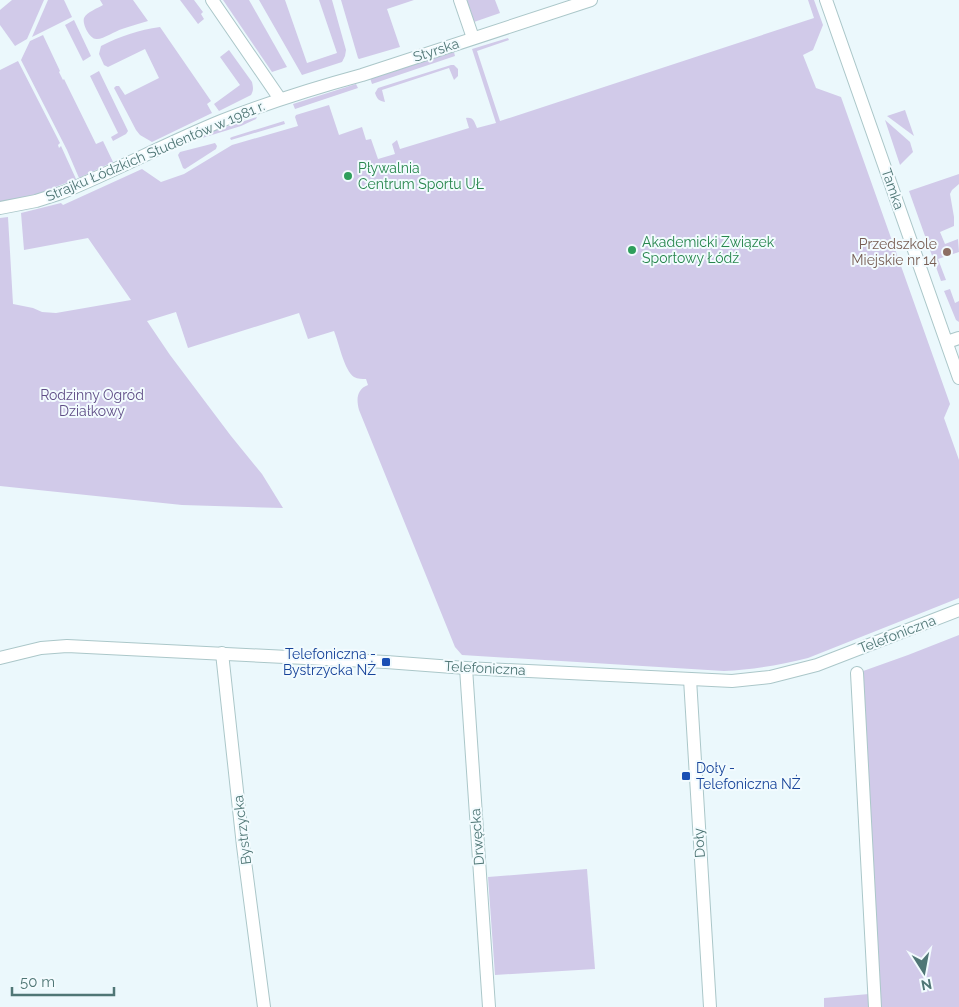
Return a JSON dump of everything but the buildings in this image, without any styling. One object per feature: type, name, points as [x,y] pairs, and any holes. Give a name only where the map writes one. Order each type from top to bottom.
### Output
[{"type":"street","points":[[212,0],[280,99]]},
{"type":"street","points":[[460,0],[473,38]]},
{"type":"street","name":"Styrska","points":[[280,99],[591,0]]},
{"type":"street","name":"Tamka","points":[[826,0],[953,340],[959,378]]},
{"type":"street","name":"Strajku Łódzkich Studentów w 1981 r.","points":[[0,208],[36,201],[61,193],[219,122],[280,99]]},
{"type":"street","name":"Telefoniczna","points":[[0,658],[41,648],[67,646],[732,681],[791,672],[817,665],[959,610]]},
{"type":"street","name":"Bystrzycka","points":[[222,654],[243,846],[264,1007]]},
{"type":"street","name":"Drwęcka","points":[[466,668],[489,1007]]},
{"type":"street","points":[[857,673],[875,1007]]},
{"type":"street","name":"Doły","points":[[690,679],[710,1007]]},
{"type":"green space","points":[[12,0],[44,0],[27,39],[15,46],[0,25],[0,10]]},
{"type":"green space","points":[[48,0],[64,0],[72,17],[32,37]]},
{"type":"green space","points":[[100,0],[133,0],[148,21],[119,30],[103,38],[94,39],[87,31],[84,18],[90,12],[103,5]]},
{"type":"green space","points":[[180,0],[194,0],[203,12],[201,14],[204,19],[198,24]]},
{"type":"green space","points":[[223,0],[249,0],[287,67],[272,72]]},
{"type":"green space","points":[[259,0],[285,0],[307,63],[337,53],[319,0],[332,0],[346,50],[342,62],[302,75]]},
{"type":"green space","points":[[341,0],[414,0],[387,9],[400,47],[359,59]]},
{"type":"green space","points":[[467,0],[495,0],[500,13],[474,22]]},
{"type":"green space","name":"Rodzinny Ogród Działkowy","points":[[808,0],[814,0],[823,25],[813,50],[803,55],[816,88],[841,97],[950,404],[944,418],[959,460],[959,598],[808,658],[745,670],[724,671],[462,655],[455,647],[359,410],[358,395],[368,385],[366,379],[356,378],[350,374],[334,331],[308,339],[299,313],[188,348],[176,312],[147,321],[170,355],[262,474],[283,508],[182,505],[0,486],[0,218],[8,217],[13,304],[42,312],[56,313],[131,300],[88,238],[24,250],[21,213],[61,203],[63,205],[142,169],[161,182],[184,174],[232,145],[298,126],[296,115],[329,105],[339,135],[362,127],[366,140],[371,139],[378,159],[395,154],[392,144],[397,140],[400,149],[469,128],[466,118],[472,119],[477,128],[496,123],[472,49],[508,38],[509,40],[477,51],[500,121],[814,18]]},
{"type":"green space","points":[[74,20],[91,56],[83,61],[65,25]]},
{"type":"green space","points":[[160,27],[211,101],[207,104],[212,113],[152,142],[140,135],[136,130],[114,88],[119,86],[125,95],[159,78],[145,49],[108,67],[104,65],[99,54],[101,46],[115,39]]},
{"type":"green space","points":[[43,35],[59,72],[96,144],[103,141],[113,162],[79,178],[67,150],[21,60],[30,41]]},
{"type":"green space","points":[[229,50],[252,82],[253,90],[251,95],[219,111],[214,104],[240,85],[220,57]]},
{"type":"green space","points":[[454,52],[455,56],[372,84],[370,78]]},
{"type":"green space","points":[[18,61],[60,143],[58,145],[59,148],[61,146],[76,179],[35,195],[0,202],[0,70]]},
{"type":"green space","points":[[451,65],[458,69],[458,76],[454,80],[449,68],[382,90],[385,102],[377,98],[375,93],[378,88]]},
{"type":"green space","points":[[99,71],[128,131],[113,141],[111,137],[118,133],[90,76]]},
{"type":"green space","points":[[356,84],[358,88],[295,109],[293,104]]},
{"type":"green space","points":[[905,110],[914,136],[887,116]]},
{"type":"green space","points":[[257,117],[241,126],[186,143],[222,127]]},
{"type":"green space","points":[[885,120],[910,142],[913,152],[900,165]]},
{"type":"green space","points":[[284,121],[285,124],[231,140],[230,138],[232,137]]},
{"type":"green space","points":[[215,143],[216,149],[185,169],[183,168],[178,155],[180,152]]},
{"type":"green space","name":"Przedszkole Miejskie nr 14","points":[[959,174],[959,184],[950,194],[954,226],[940,232],[945,244],[958,239],[959,252],[938,259],[946,280],[941,281],[909,191]]},
{"type":"green space","points":[[950,289],[955,303],[959,301],[959,322],[956,320],[944,291]]},
{"type":"green space","points":[[959,635],[959,1007],[824,1007],[824,998],[869,994],[852,675]]},
{"type":"green space","points":[[587,869],[595,969],[495,975],[488,877]]},
{"type":"place","name":"Pływalnia Centrum Sportu UŁ","points":[[348,176]]},
{"type":"place","name":"Akademicki Związek Sportowy Łódź","points":[[632,250]]},
{"type":"place","name":"Przedszkole Miejskie nr 14","points":[[947,252]]},
{"type":"place","name":"Telefoniczna - Bystrzycka NŻ","points":[[386,662]]},
{"type":"place","name":"Doły - Telefoniczna NŻ","points":[[686,776]]}]
